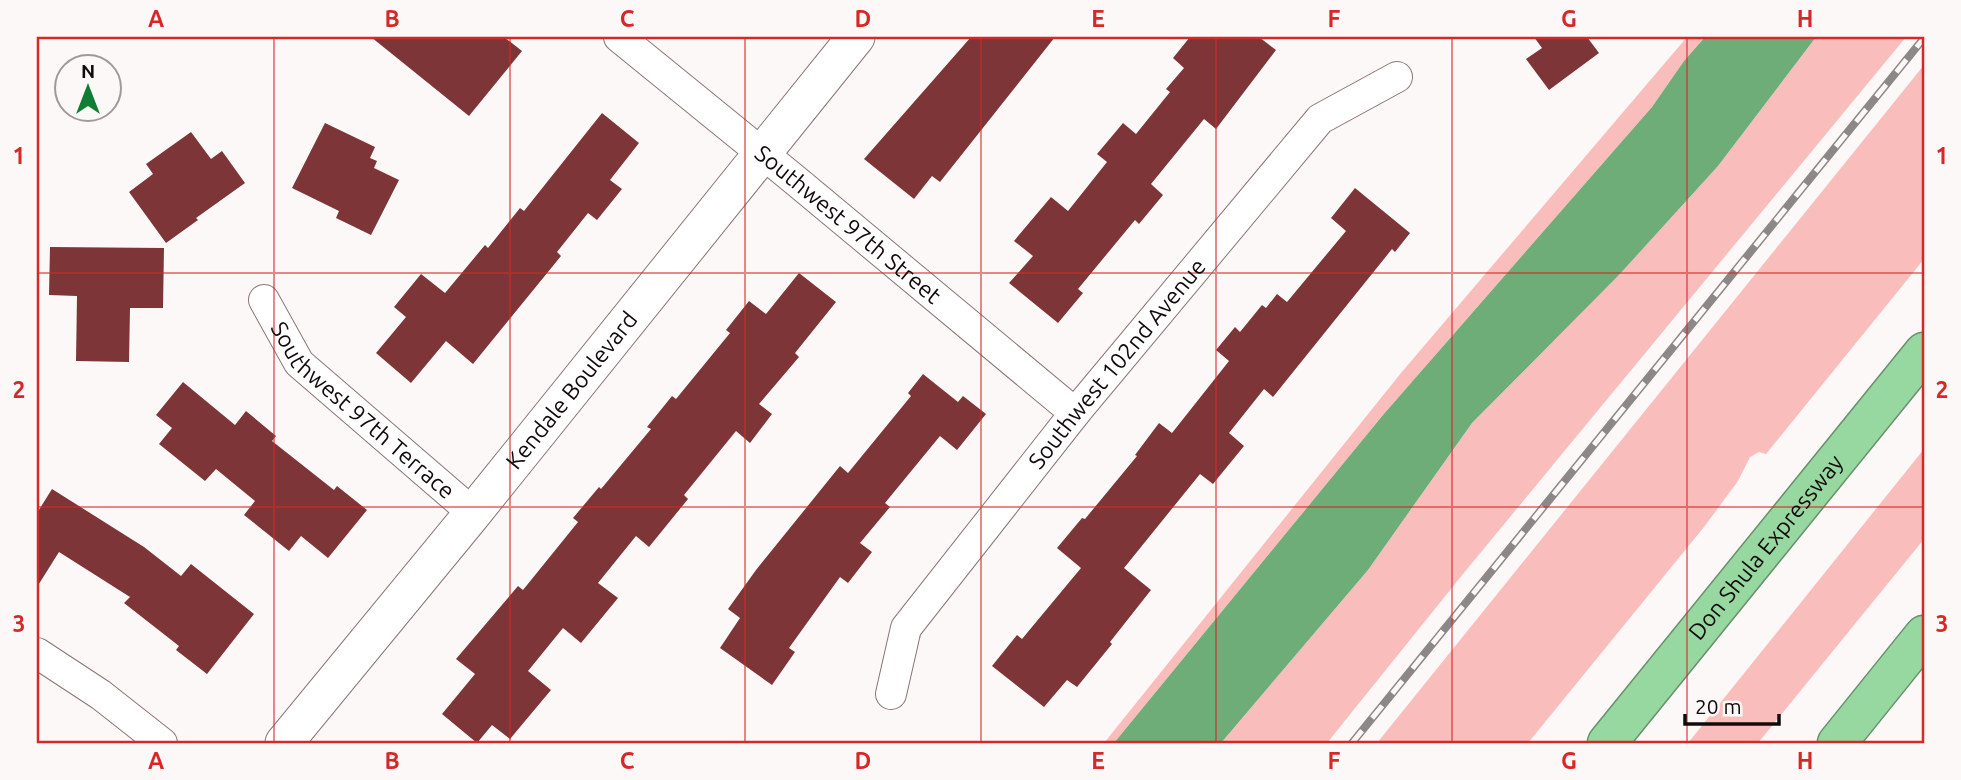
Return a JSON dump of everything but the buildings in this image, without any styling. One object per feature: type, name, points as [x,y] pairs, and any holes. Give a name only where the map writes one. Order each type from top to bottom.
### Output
[{"type":"highway","name":"Don Shula Expressway","points":[[1607,743],[1924,352]]},
{"type":"highway","points":[[1837,743],[1924,635]]},
{"type":"street","name":"Southwest 97th Street","points":[[619,37],[764,154],[1074,413]]},
{"type":"street","name":"Kendale Boulevard","points":[[284,743],[764,154],[856,37]]},
{"type":"street","name":"Southwest 102nd Avenue","points":[[891,694],[906,628],[1074,413],[1320,119],[1397,77]]},
{"type":"street","name":"Southwest 97th Terrace","points":[[264,300],[299,363],[473,513]]},
{"type":"street","points":[[37,653],[101,695],[162,743]]},
{"type":"shaded area","points":[[1687,37],[1705,37],[1684,61],[1652,107],[1383,415],[1114,743],[1104,743],[1401,373]]},
{"type":"shaded area","points":[[1705,37],[1816,37],[1718,166],[1619,275],[1472,423],[1368,570],[1221,743],[1114,743],[1383,415],[1652,107],[1684,61]]},
{"type":"shaded area","points":[[1816,37],[1906,37],[1327,743],[1221,743],[1368,570],[1472,423],[1619,275],[1718,166]]},
{"type":"shaded area","points":[[1924,65],[1924,259],[1766,454],[1759,452],[1750,457],[1738,481],[1704,527],[1528,743],[1377,743]]},
{"type":"shaded area","points":[[1924,449],[1924,539],[1758,743],[1688,743]]},
{"type":"railway","points":[[1352,743],[1924,38]]}]
